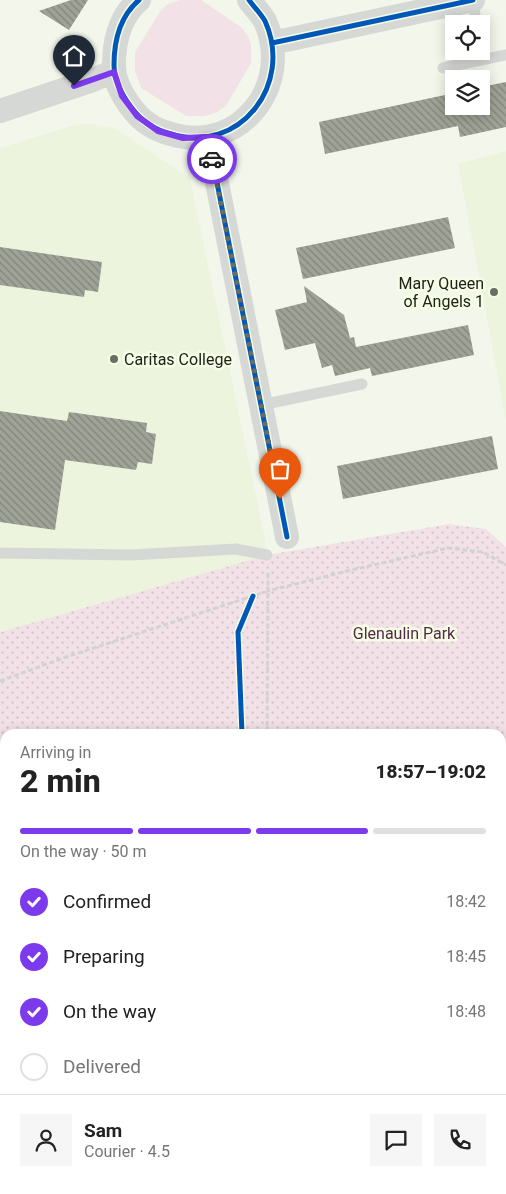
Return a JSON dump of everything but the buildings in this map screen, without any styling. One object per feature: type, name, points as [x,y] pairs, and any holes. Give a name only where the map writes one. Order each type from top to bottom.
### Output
[{"type":"street","points":[[139,0],[121,22],[114,46],[114,72],[122,96],[137,116],[158,131],[183,138],[208,137],[232,129],[252,114],[266,93],[273,68],[272,43],[264,20],[249,0]]},
{"type":"street","points":[[272,43],[473,0]]},
{"type":"street","points":[[0,111],[114,72]]},
{"type":"street","points":[[208,137],[287,537]]},
{"type":"lane","points":[[473,0],[475,15]]},
{"type":"lane","points":[[490,56],[506,55]]},
{"type":"lane","points":[[443,68],[468,60]]},
{"type":"lane","points":[[261,405],[362,384]]},
{"type":"lane","points":[[0,553],[131,555],[236,549],[267,555]]},
{"type":"path","points":[[0,681],[66,657],[252,596],[346,571],[448,548],[483,552],[506,565]]},
{"type":"path","points":[[267,555],[267,729]]},
{"type":"path","points":[[249,605],[252,596]]},
{"type":"shaded area","name":"Caritas College","points":[[89,124],[114,128],[190,178],[267,555],[0,632],[0,148],[74,125]]},
{"type":"shaded area","name":"Mary Queen of Angels 1","points":[[506,151],[506,421],[458,164]]},
{"type":"green space","points":[[180,0],[201,0],[241,27],[248,36],[251,45],[251,63],[226,106],[217,112],[205,116],[186,116],[141,88],[135,71],[135,52],[161,10],[168,4]]},
{"type":"green space","name":"Glenaulin Park","points":[[449,524],[486,529],[506,547],[506,729],[0,729],[0,632],[267,555]]},
{"type":"cycle path","points":[[139,0],[122,22],[117,38],[114,65],[119,87],[139,117],[149,124],[171,134],[196,138],[218,134],[238,124],[254,109],[266,90],[272,69],[272,45],[265,21],[249,0]]},
{"type":"cycle path","points":[[272,43],[473,0]]},
{"type":"cycle path","points":[[208,137],[287,537]]},
{"type":"cycle path","points":[[242,729],[238,632],[253,596]]},
{"type":"way so far","points":[[212,159],[280,499]]},
{"type":"place","name":"Mary Queen of Angels 1","points":[[494,292]]},
{"type":"place","name":"Caritas College","points":[[114,359]]},
{"type":"route","points":[[74,86],[114,72],[122,96],[137,116],[158,131],[183,138],[208,137],[212,159]]}]
